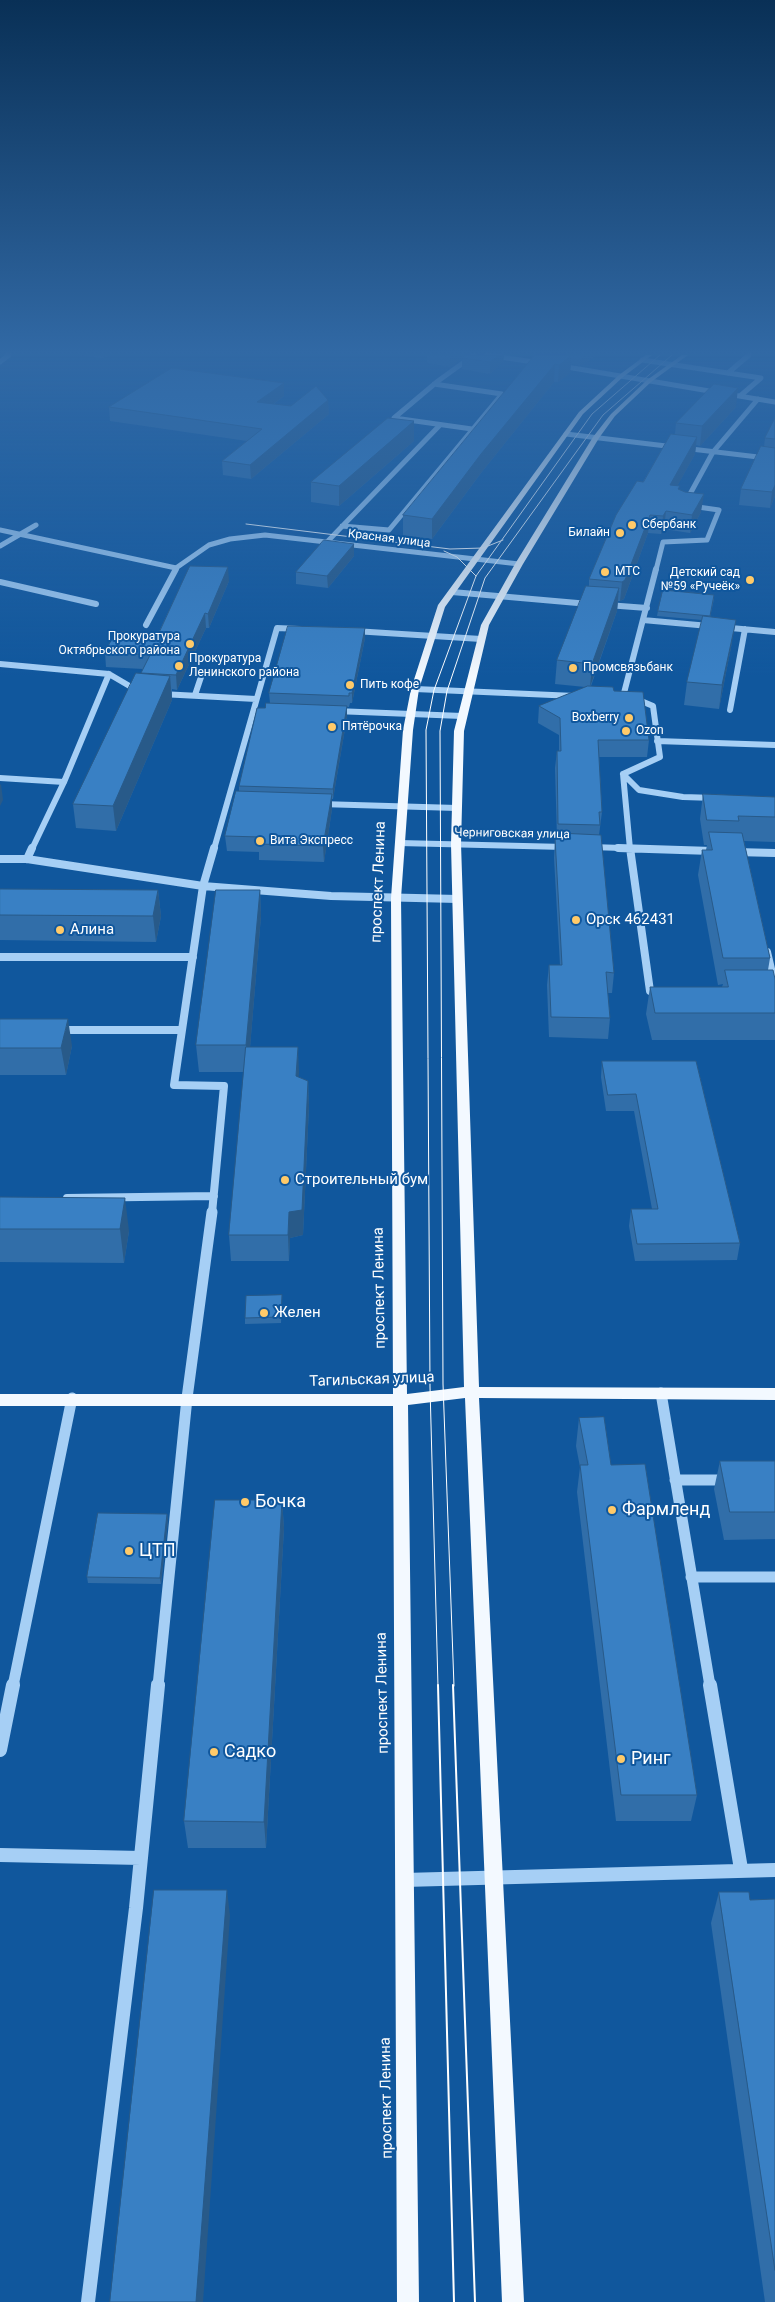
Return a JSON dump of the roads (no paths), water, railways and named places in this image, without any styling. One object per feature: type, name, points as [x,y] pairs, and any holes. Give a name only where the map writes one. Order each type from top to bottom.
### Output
[{"type":"main road","name":"проспект Ленина","points":[[408,2302],[396,898],[401,807],[410,714],[415,689],[442,607],[545,462]]},
{"type":"main road","points":[[513,2302],[495,1878],[470,1392],[456,844],[459,731],[485,625],[519,564],[581,462]]},
{"type":"main road","name":"Тагильская улица","points":[[0,1400],[187,1398],[400,1400],[470,1392],[775,1394]]},
{"type":"street","points":[[327,542],[404,462]]},
{"type":"street","points":[[342,526],[389,530],[445,462]]},
{"type":"street","points":[[624,693],[663,542],[707,540],[719,510],[684,505],[707,462]]},
{"type":"street","points":[[0,546],[36,525]]},
{"type":"street","points":[[0,530],[176,568],[146,625]]},
{"type":"street","name":"Красная улица","points":[[176,568],[209,545],[230,539],[265,535],[519,564]]},
{"type":"street","points":[[0,582],[96,604]]},
{"type":"street","points":[[452,592],[646,608]]},
{"type":"street","points":[[643,620],[775,632]]},
{"type":"street","points":[[88,2302],[141,1858],[187,1398],[214,1196],[224,1086],[174,1085],[203,886],[276,628],[303,629]]},
{"type":"street","points":[[730,710],[746,629]]},
{"type":"street","points":[[346,631],[481,639]]},
{"type":"street","points":[[0,663],[109,674],[142,693]]},
{"type":"street","points":[[27,859],[64,782],[109,674]]},
{"type":"street","points":[[195,695],[202,677]]},
{"type":"street","points":[[415,689],[586,696]]},
{"type":"street","points":[[614,694],[624,693],[653,706],[660,757],[623,774]]},
{"type":"street","points":[[150,694],[256,699]]},
{"type":"street","points":[[254,708],[264,708]]},
{"type":"street","points":[[330,711],[462,716]]},
{"type":"street","points":[[657,741],[775,746]]},
{"type":"street","points":[[623,774],[639,790],[683,797],[720,798]]},
{"type":"street","points":[[623,774],[630,848],[650,991],[669,991]]},
{"type":"street","points":[[0,778],[64,782]]},
{"type":"street","points":[[228,801],[237,801]]},
{"type":"street","points":[[313,804],[457,808]]},
{"type":"street","name":"Черниговская улица","points":[[399,843],[571,847]]},
{"type":"street","name":"Черниговская улица","points":[[581,847],[775,853]]},
{"type":"street","points":[[744,852],[746,862]]},
{"type":"street","points":[[0,859],[27,859],[203,886],[331,896],[458,900]]},
{"type":"street","points":[[766,947],[775,986]]},
{"type":"street","points":[[0,958],[193,957]]},
{"type":"street","points":[[765,990],[775,990]]},
{"type":"street","points":[[48,1030],[182,1030]]},
{"type":"street","points":[[58,1198],[214,1196]]},
{"type":"street","points":[[661,1393],[740,1869]]},
{"type":"street","points":[[0,1750],[72,1398]]},
{"type":"street","points":[[675,1480],[735,1480]]},
{"type":"street","points":[[691,1577],[775,1577]]},
{"type":"street","points":[[0,1855],[141,1858]]},
{"type":"street","points":[[404,1880],[740,1869],[775,1870]]},
{"type":"tram line","points":[[501,541],[557,462]]},
{"type":"tram line","points":[[454,1686],[443,1384],[440,731],[447,691],[485,578],[569,462]]},
{"type":"tram line","points":[[246,524],[450,549],[483,548],[501,541]]},
{"type":"tram line","points":[[476,576],[501,541]]},
{"type":"tram line","points":[[444,551],[457,557],[476,576]]},
{"type":"tram line","points":[[438,1686],[430,1387],[426,730],[434,690],[476,576]]},
{"type":"tram line","points":[[438,1685],[454,2302]]},
{"type":"tram line","points":[[453,1685],[475,2302]]},
{"type":"place","name":"Сбербанк","points":[[632,525]]},
{"type":"place","name":"Билайн","points":[[620,533]]},
{"type":"place","name":"МТС","points":[[605,572]]},
{"type":"place","name":"Детский сад №59 «Ручеёк»","points":[[750,580]]},
{"type":"place","name":"Прокуратура Октябрьского района","points":[[190,644]]},
{"type":"place","name":"Прокуратура Ленинского района","points":[[179,666]]},
{"type":"place","name":"Промсвязьбанк","points":[[573,668]]},
{"type":"place","name":"Пить кофе","points":[[350,685]]},
{"type":"place","name":"Boxberry","points":[[629,718]]},
{"type":"place","name":"Пятёрочка","points":[[332,727]]},
{"type":"place","name":"Ozon","points":[[626,731]]},
{"type":"place","name":"Вита Экспресс","points":[[260,841]]},
{"type":"place","name":"Орск 462431","points":[[576,920]]},
{"type":"place","name":"Алина","points":[[60,930]]},
{"type":"place","name":"Строительный бум","points":[[285,1180]]},
{"type":"place","name":"Желен","points":[[264,1313]]},
{"type":"place","name":"Бочка","points":[[245,1502]]},
{"type":"place","name":"Фармленд","points":[[612,1510]]},
{"type":"place","name":"ЦТП","points":[[129,1551]]},
{"type":"place","name":"Садко","points":[[214,1752]]},
{"type":"place","name":"Ринг","points":[[621,1759]]}]
